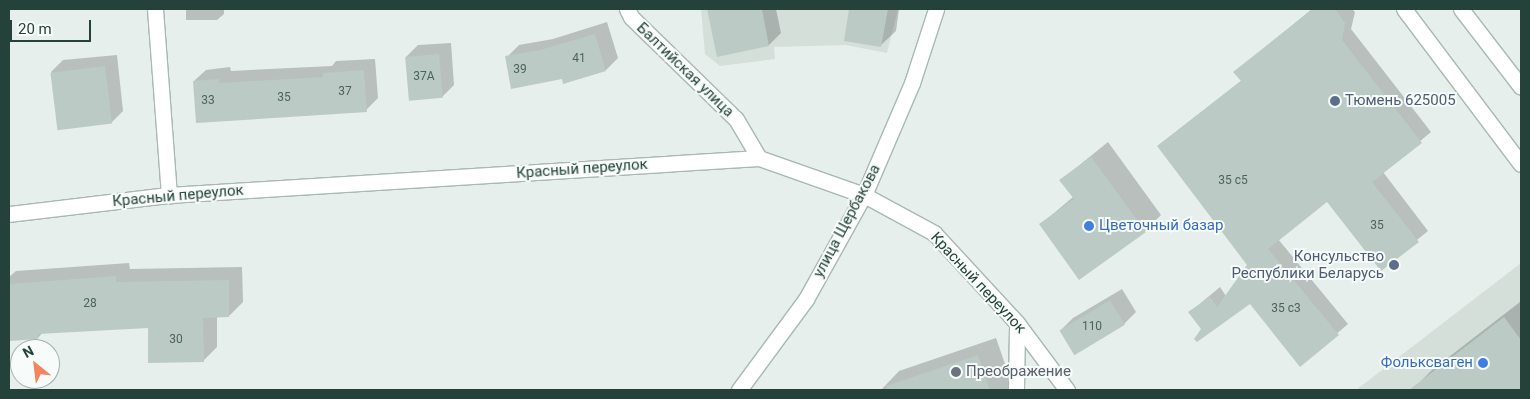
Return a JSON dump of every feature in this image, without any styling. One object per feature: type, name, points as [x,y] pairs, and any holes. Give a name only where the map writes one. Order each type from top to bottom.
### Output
[{"type":"street","points":[[155,9],[168,195]]},
{"type":"street","name":"Балтийская улица","points":[[627,9],[631,17],[736,120],[759,158]]},
{"type":"street","name":"улица Щербакова","points":[[740,390],[806,299],[864,195],[912,83],[936,9]]},
{"type":"street","points":[[1404,9],[1521,164]]},
{"type":"street","points":[[1461,9],[1521,87]]},
{"type":"street","name":"Красный переулок","points":[[9,214],[168,195],[759,158],[864,195],[934,233],[1017,323],[1067,390]]},
{"type":"street","points":[[1016,390],[1017,323]]},
{"type":"shaded area","points":[[701,9],[898,9],[887,53],[846,45],[774,47],[775,59],[720,66],[705,54]]},
{"type":"shaded area","points":[[1521,263],[1521,390],[1356,390]]},
{"type":"building","points":[[707,9],[762,9],[769,46],[717,57]]},
{"type":"building","points":[[849,9],[888,9],[881,47],[844,41]]},
{"type":"building","points":[[1313,9],[1335,9],[1345,23],[1342,40],[1422,143],[1372,182],[1419,242],[1381,271],[1327,202],[1268,249],[1339,335],[1300,367],[1250,304],[1197,342],[1194,339],[1201,329],[1188,312],[1210,297],[1217,307],[1247,265],[1157,146],[1241,81],[1233,72]]},
{"type":"building","points":[[595,34],[606,71],[563,84],[562,79],[511,89],[505,56],[540,50]]},
{"type":"building","points":[[439,54],[443,98],[409,101],[405,57]]},
{"type":"building","points":[[105,66],[112,124],[57,130],[50,73]]},
{"type":"building","points":[[364,70],[367,112],[196,123],[193,81],[219,79],[219,83],[323,77],[323,73]]},
{"type":"building","points":[[1091,157],[1146,232],[1079,280],[1039,224],[1074,199],[1059,180]]},
{"type":"building","points":[[116,276],[116,282],[229,280],[229,317],[203,318],[204,362],[148,363],[148,328],[38,334],[38,339],[10,339],[9,341],[9,284]]},
{"type":"building","points":[[1110,300],[1125,325],[1074,355],[1059,330]]},
{"type":"building","name":"Фольксваген","points":[[1504,317],[1521,340],[1521,390],[1409,390]]},
{"type":"building","name":"Преображение","points":[[978,355],[990,390],[887,390],[886,386]]},
{"type":"place","name":"Тюмень 625005","points":[[1335,101]]},
{"type":"place","name":"Цветочный базар","points":[[1089,226]]},
{"type":"place","name":"Консульство Республики Беларусь","points":[[1394,265]]},
{"type":"place","name":"Фольксваген","points":[[1483,363]]},
{"type":"place","name":"Преображение","points":[[956,372]]}]
